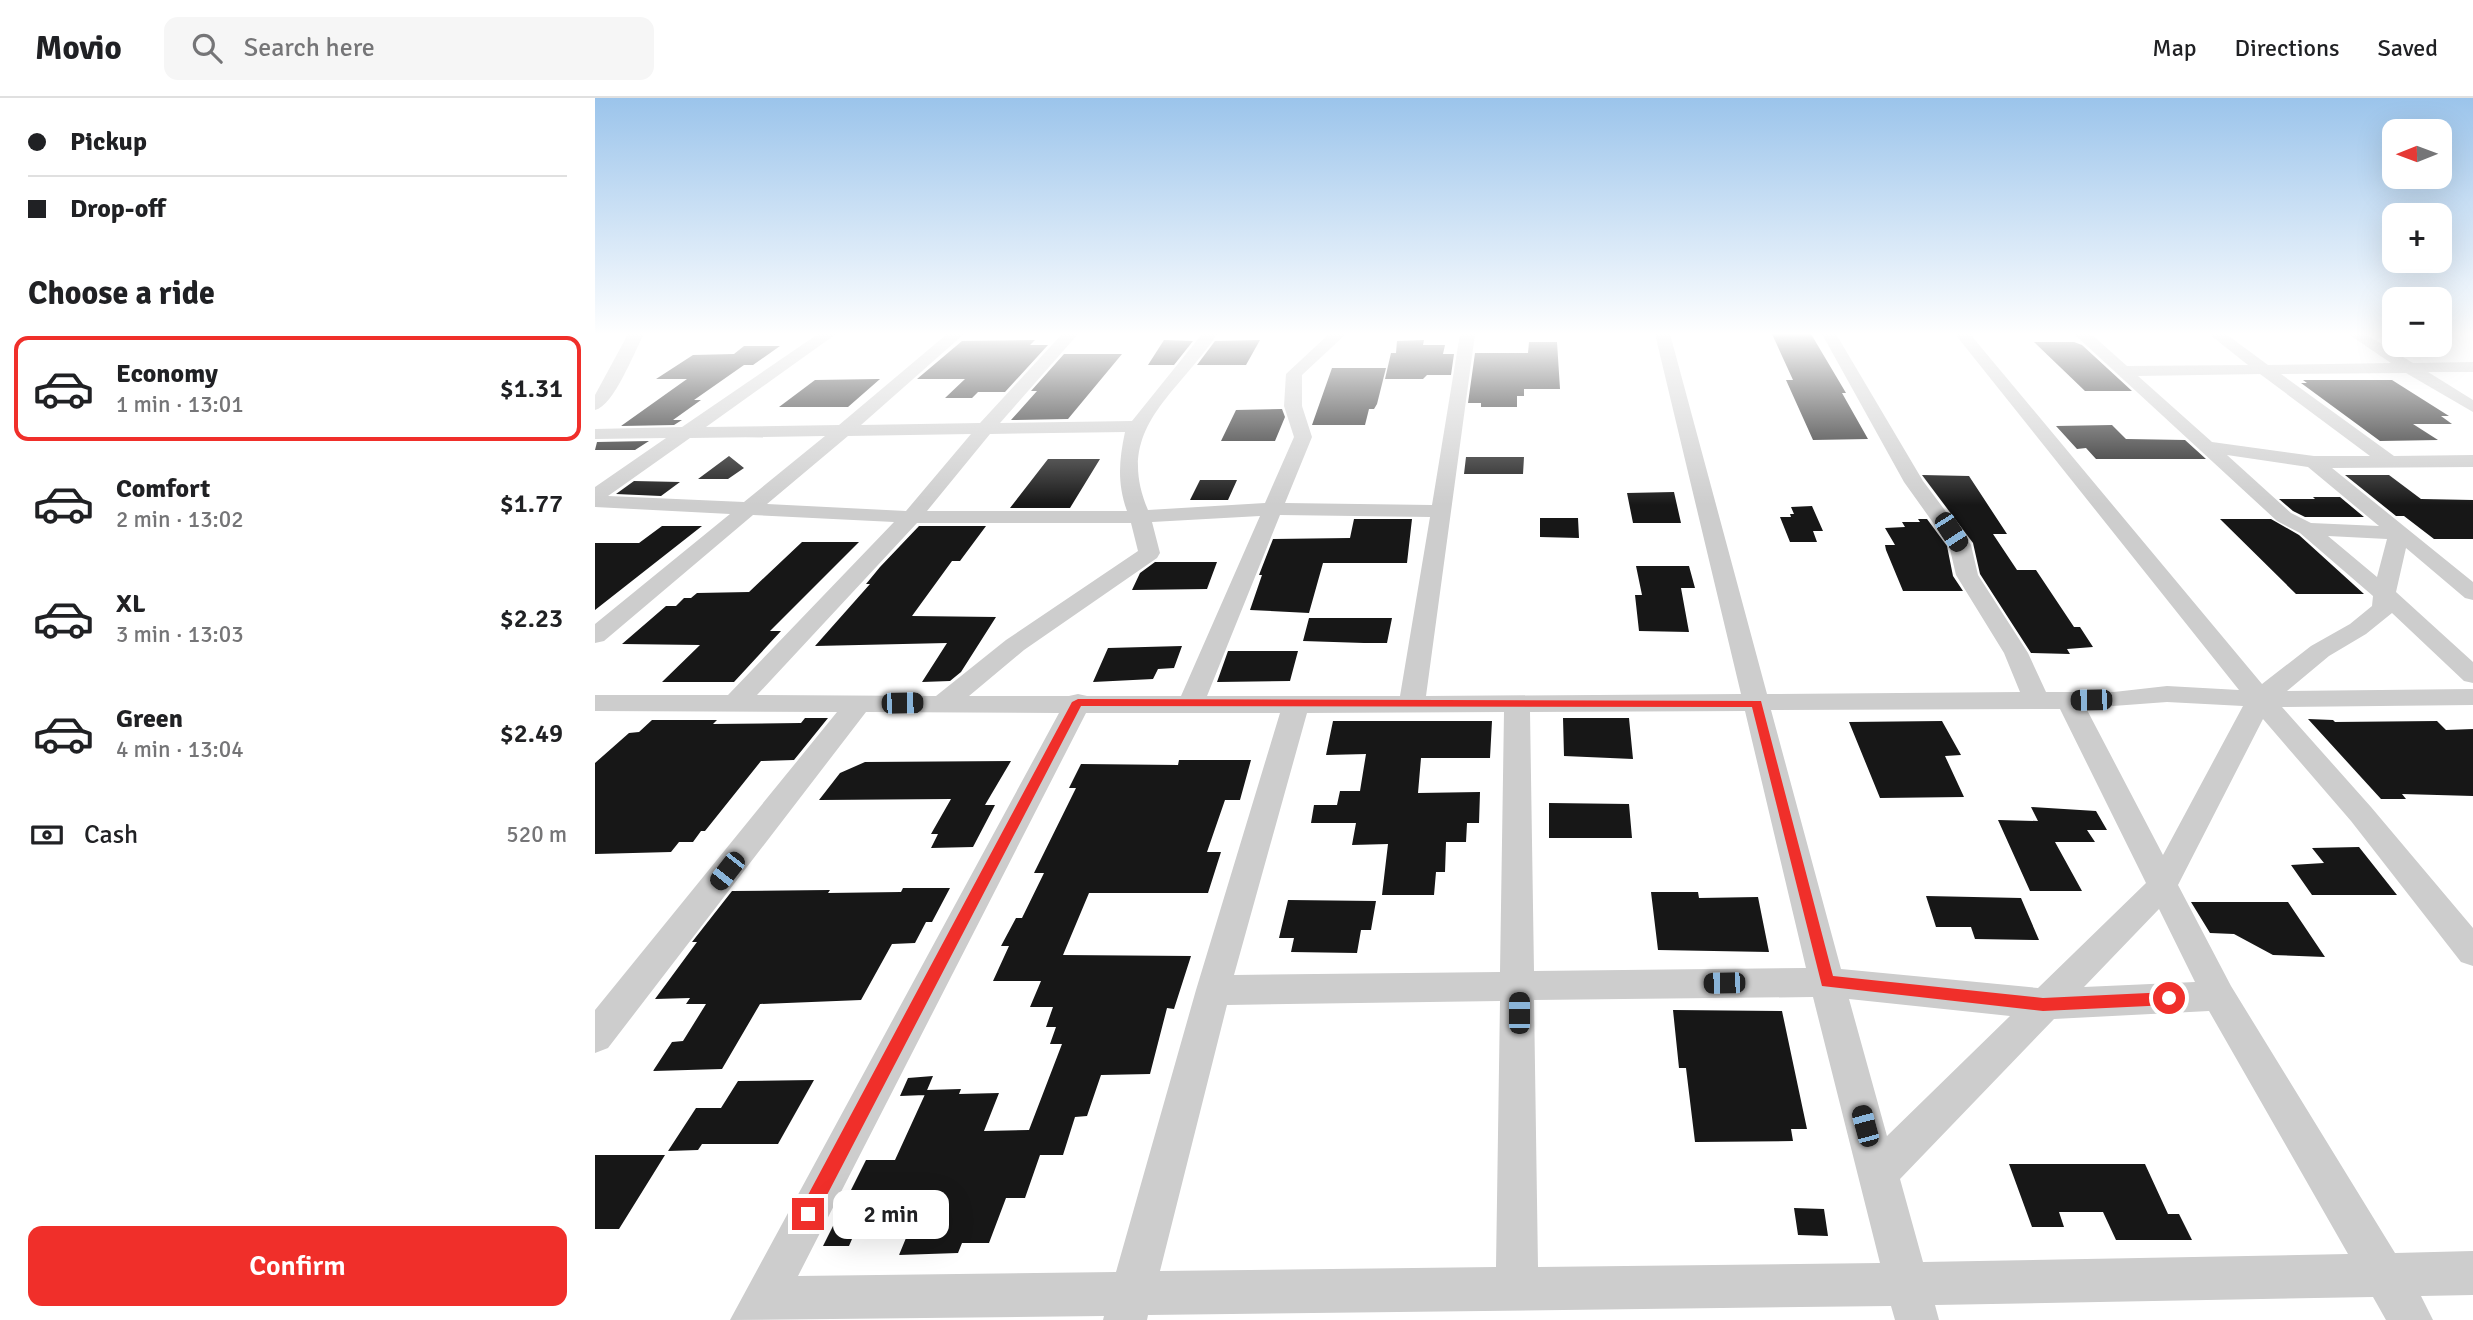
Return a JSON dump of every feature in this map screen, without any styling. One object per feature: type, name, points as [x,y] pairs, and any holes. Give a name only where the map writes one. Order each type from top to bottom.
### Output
[{"type":"street","points":[[595,405],[606,391]]},
{"type":"street","points":[[595,498],[745,391]]},
{"type":"street","points":[[595,636],[889,391]]},
{"type":"street","points":[[734,704],[911,517],[1018,391]]},
{"type":"street","points":[[945,702],[1015,645],[1149,553],[1140,517],[1130,492],[1128,463],[1136,426],[1165,391]]},
{"type":"street","points":[[1191,704],[1303,437],[1293,406],[1293,391]]},
{"type":"street","points":[[1412,704],[1459,391]]},
{"type":"street","points":[[1677,391],[1827,982],[1912,1302]]},
{"type":"street","points":[[1862,391],[1915,482],[1960,545],[1968,575],[2016,653],[2053,701],[2162,886],[2219,996],[2411,1320]]},
{"type":"street","points":[[2009,391],[2260,699],[2361,814],[2473,951]]},
{"type":"street","points":[[2146,391],[2284,517],[2307,529],[2473,675]]},
{"type":"street","points":[[2293,391],[2390,462]]},
{"type":"street","points":[[2448,391],[2473,407]]},
{"type":"street","points":[[595,434],[1136,426]]},
{"type":"street","points":[[2208,447],[2314,462],[2473,461]]},
{"type":"street","points":[[2314,462],[2473,593]]},
{"type":"street","points":[[595,498],[911,517],[1140,517],[1272,509],[1440,511]]},
{"type":"street","points":[[2307,529],[2399,533]]},
{"type":"street","points":[[1877,1174],[2162,886],[2260,699],[2320,651],[2358,629],[2384,608],[2384,594],[2399,533]]},
{"type":"street","points":[[595,703],[1757,704],[2114,700],[2167,694],[2260,699],[2473,697]]},
{"type":"street","points":[[1078,702],[758,1309],[1128,1307],[1517,1289],[1912,1302],[2384,1275],[2473,1273]]},
{"type":"street","points":[[1517,702],[1517,1289]]},
{"type":"street","points":[[595,1037],[858,704]]},
{"type":"street","points":[[1128,1307],[1213,990],[1296,705]]},
{"type":"street","points":[[1213,990],[1827,982],[2043,1004],[2219,996]]},
{"type":"building","points":[[670,391],[707,391],[694,400],[701,400],[673,420],[682,420],[674,425],[621,426]]},
{"type":"building","points":[[800,391],[866,391],[848,407],[779,407]]},
{"type":"building","points":[[952,391],[1006,391],[978,392],[972,398],[945,398]]},
{"type":"building","points":[[1037,391],[1091,391],[1068,419],[1011,420]]},
{"type":"building","points":[[1324,391],[1380,391],[1374,409],[1369,409],[1365,425],[1312,425]]},
{"type":"building","points":[[1470,391],[1524,391],[1524,396],[1517,396],[1517,407],[1481,407],[1481,403],[1468,403]]},
{"type":"building","points":[[1791,391],[1845,391],[1846,393],[1842,393],[1868,439],[1813,440]]},
{"type":"building","points":[[2312,391],[2409,391],[2449,416],[2441,416],[2452,424],[2413,424],[2438,440],[2380,441]]},
{"type":"building","points":[[1282,409],[1285,417],[1275,441],[1221,441],[1236,410]]},
{"type":"building","points":[[2112,425],[2126,439],[2185,440],[2206,459],[2096,459],[2086,448],[2077,449],[2056,426]]},
{"type":"building","points":[[649,441],[635,450],[595,450],[597,442]]},
{"type":"building","points":[[729,456],[744,468],[728,479],[698,479]]},
{"type":"building","points":[[1466,457],[1524,457],[1523,474],[1464,474]]},
{"type":"building","points":[[1048,459],[1100,459],[1070,508],[1010,508]]},
{"type":"building","points":[[1922,475],[1969,476],[2007,534],[1993,534],[2017,570],[2036,570],[2074,627],[2080,627],[2093,647],[2067,649],[2070,654],[2031,653],[1980,574],[1973,543]]},
{"type":"building","points":[[2345,475],[2389,475],[2421,499],[2473,500],[2473,539],[2434,539],[2404,516],[2396,516]]},
{"type":"building","points":[[1200,480],[1237,480],[1228,500],[1190,500]]},
{"type":"building","points":[[634,481],[680,482],[661,496],[616,494]]},
{"type":"building","points":[[1674,492],[1681,523],[1633,523],[1627,493]]},
{"type":"building","points":[[2313,497],[2340,497],[2364,517],[2305,517],[2279,499],[2315,499]]},
{"type":"building","points":[[1812,506],[1823,531],[1813,531],[1817,542],[1790,542],[1780,517],[1791,517],[1790,514],[1794,514],[1791,507]]},
{"type":"building","points":[[1540,518],[1578,518],[1579,538],[1540,537]]},
{"type":"building","points":[[1354,519],[1412,519],[1407,563],[1323,563],[1309,613],[1250,610],[1262,575],[1259,575],[1273,539],[1350,538]]},
{"type":"building","points":[[1918,519],[1927,519],[1947,546],[1953,576],[1963,591],[1903,591],[1886,550],[1885,545],[1895,545],[1885,528],[1905,527],[1902,522],[1920,522]]},
{"type":"building","points":[[2220,519],[2271,519],[2299,535],[2364,594],[2296,594]]},
{"type":"building","points":[[662,526],[702,526],[595,610],[595,543],[639,543]]},
{"type":"building","points":[[919,526],[986,526],[960,561],[952,561],[912,616],[996,617],[961,672],[950,681],[922,682],[947,643],[815,646],[870,584],[866,584],[880,567]]},
{"type":"building","points":[[802,542],[859,542],[770,631],[781,631],[734,682],[662,682],[700,645],[622,644],[666,606],[676,606],[684,598],[691,598],[697,593],[749,592]]},
{"type":"building","points":[[1155,562],[1217,562],[1207,589],[1132,590],[1140,573]]},
{"type":"building","points":[[1636,566],[1689,566],[1695,588],[1681,588],[1689,632],[1639,631],[1635,595],[1642,595]]},
{"type":"building","points":[[1309,618],[1392,618],[1387,643],[1364,643],[1303,641]]},
{"type":"building","points":[[1182,646],[1174,668],[1158,669],[1153,679],[1093,682],[1108,648]]},
{"type":"building","points":[[1228,651],[1298,651],[1290,681],[1217,682]]},
{"type":"building","points":[[805,718],[828,718],[794,760],[761,761],[705,831],[701,831],[693,842],[679,842],[671,852],[595,854],[595,763],[629,733],[639,732],[652,720],[717,720],[713,724],[801,723]]},
{"type":"building","points":[[1563,718],[1629,718],[1633,759],[1564,756]]},
{"type":"building","points":[[2308,719],[2335,722],[2437,721],[2446,730],[2473,729],[2473,796],[2402,794],[2406,799],[2381,799]]},
{"type":"building","points":[[1333,721],[1492,721],[1490,758],[1421,758],[1418,793],[1480,792],[1479,823],[1467,823],[1466,842],[1446,842],[1445,872],[1436,872],[1434,895],[1382,895],[1388,844],[1352,845],[1356,823],[1311,823],[1314,805],[1337,805],[1340,791],[1360,791],[1366,754],[1326,755]]},
{"type":"building","points":[[1942,721],[1961,755],[1945,756],[1964,797],[1880,798],[1849,722]]},
{"type":"building","points":[[1179,760],[1251,760],[1240,800],[1225,800],[1207,852],[1221,852],[1208,893],[1089,893],[1063,955],[1191,956],[1174,1009],[1167,1008],[1150,1074],[1101,1075],[1087,1116],[1075,1117],[1063,1155],[1040,1155],[1025,1198],[1006,1198],[989,1243],[962,1243],[958,1253],[899,1255],[906,1238],[852,1239],[849,1246],[823,1246],[866,1160],[895,1160],[927,1090],[961,1089],[959,1094],[999,1093],[984,1131],[1029,1130],[1062,1044],[1050,1044],[1056,1027],[1046,1027],[1053,1007],[1030,1007],[1041,981],[993,981],[1009,946],[1001,946],[1016,918],[1022,918],[1044,873],[1034,873],[1076,788],[1069,788],[1081,764],[1178,765]]},
{"type":"building","points":[[1011,761],[985,805],[995,805],[973,847],[931,848],[938,834],[931,834],[951,799],[819,800],[840,773],[865,762]]},
{"type":"building","points":[[1549,803],[1629,804],[1632,838],[1549,838]]},
{"type":"building","points":[[2031,807],[2096,811],[2107,830],[2087,830],[2095,842],[2055,842],[2082,891],[2030,891],[1998,820],[2038,821]]},
{"type":"building","points":[[2359,847],[2397,895],[2312,895],[2291,865],[2324,863],[2312,848]]},
{"type":"building","points":[[903,888],[950,888],[932,922],[926,922],[915,943],[892,944],[861,1000],[760,1004],[722,1069],[653,1071],[672,1042],[683,1041],[706,1004],[686,1004],[690,998],[655,999],[697,942],[692,942],[732,891],[901,892]]},
{"type":"building","points":[[1651,892],[1698,892],[1699,898],[1758,897],[1769,952],[1658,950]]},
{"type":"building","points":[[1926,896],[2021,898],[2039,940],[1975,939],[1971,927],[1936,927]]},
{"type":"building","points":[[1288,900],[1376,901],[1371,930],[1361,930],[1357,953],[1291,952],[1294,938],[1279,938]]},
{"type":"building","points":[[2191,902],[2288,902],[2325,957],[2273,955],[2234,934],[2210,933]]},
{"type":"building","points":[[1673,1010],[1782,1011],[1807,1129],[1791,1129],[1793,1141],[1695,1142],[1686,1068],[1679,1068]]},
{"type":"building","points":[[933,1076],[925,1095],[900,1096],[908,1078]]},
{"type":"building","points":[[814,1080],[778,1144],[702,1144],[698,1150],[668,1151],[696,1108],[721,1108],[738,1081]]},
{"type":"building","points":[[595,1155],[665,1155],[619,1229],[595,1229]]},
{"type":"building","points":[[2009,1164],[2145,1164],[2168,1214],[2179,1214],[2192,1240],[2116,1240],[2103,1212],[2059,1212],[2064,1227],[2032,1227]]},
{"type":"building","points":[[1794,1208],[1824,1209],[1828,1236],[1798,1235]]},
{"type":"route","points":[[808,1214],[1078,702],[1270,705],[1517,702],[1757,704],[1827,982],[2043,1004],[2169,998]]}]
